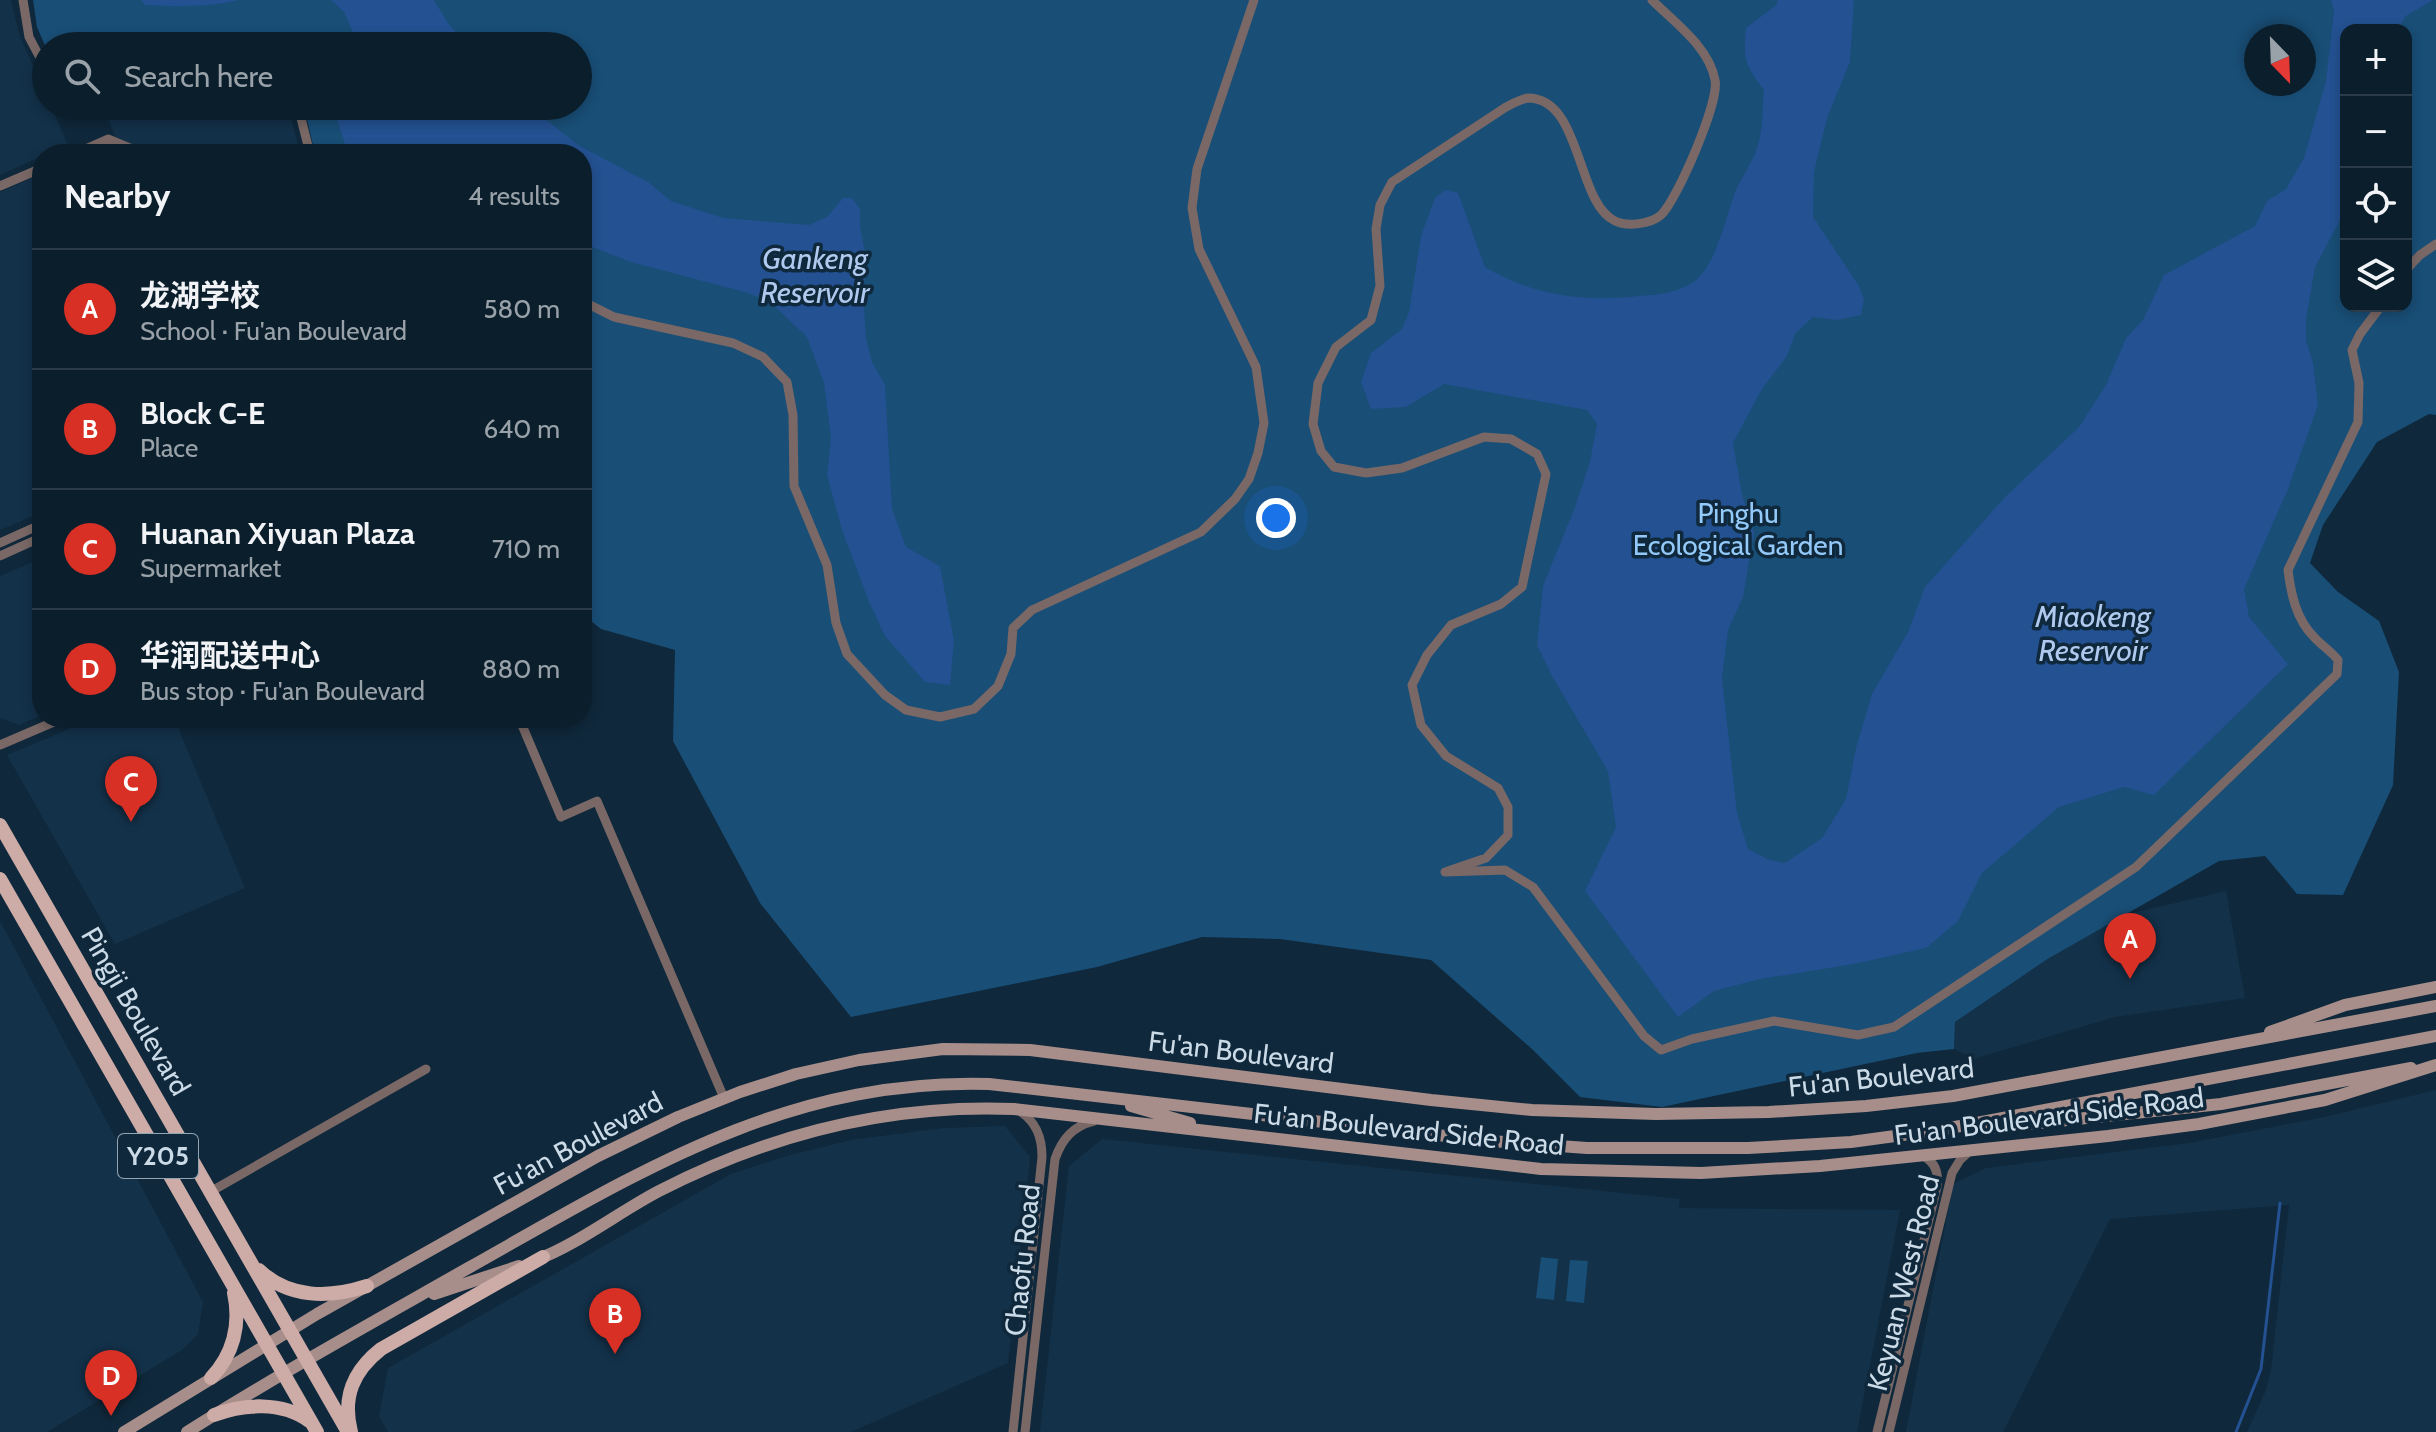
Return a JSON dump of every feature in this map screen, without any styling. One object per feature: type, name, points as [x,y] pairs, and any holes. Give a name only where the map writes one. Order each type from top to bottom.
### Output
[{"type":"main road","name":"Pingji Boulevard","points":[[0,825],[349,1432]]},
{"type":"main road","name":"Pingji Boulevard","points":[[0,879],[315,1429]]},
{"type":"main road","points":[[2238,1043],[2345,1005],[2436,987]]},
{"type":"main road","name":"Fu'an Boulevard","points":[[124,1432],[266,1344],[598,1156],[724,1098],[796,1074],[859,1060],[943,1049],[1002,1048],[1532,1110],[1656,1114],[1769,1112],[1866,1106],[1953,1096],[2436,1006]]},
{"type":"main road","name":"Fu'an Boulevard","points":[[187,1432],[283,1373],[632,1177],[708,1140],[781,1113],[852,1096],[940,1084],[1023,1087],[1490,1141],[1562,1146],[1734,1149],[1891,1138],[2436,1036]]},
{"type":"main road","points":[[1891,1138],[2221,1104],[2436,1064]]},
{"type":"main road","name":"Fu'an Boulevard Side Road","points":[[408,1303],[543,1257],[686,1178],[777,1141],[843,1123],[912,1111],[1014,1109],[1499,1165],[1611,1172],[1737,1171],[2108,1136],[2227,1119],[2360,1091],[2436,1064]]},
{"type":"main road","points":[[1097,1095],[1222,1133]]},
{"type":"main road","points":[[246,1255],[265,1276],[305,1293],[335,1294],[367,1286]]},
{"type":"main road","points":[[349,1432],[347,1404],[350,1388],[367,1360],[381,1349],[543,1257]]},
{"type":"main road","points":[[211,1378],[228,1356],[235,1334],[237,1310],[232,1285]]},
{"type":"main road","points":[[214,1415],[239,1407],[263,1406],[298,1414],[315,1429]]},
{"type":"street","points":[[23,0],[32,43]]},
{"type":"street","points":[[592,306],[614,317],[733,343],[763,357],[787,382],[793,415],[794,486],[827,565],[836,623],[847,654],[885,695],[906,710],[940,717],[974,709],[998,686],[1011,654],[1013,628],[1032,610],[1201,532],[1228,506],[1249,479],[1264,423],[1256,367],[1199,249],[1192,208],[1197,169],[1254,0]]},
{"type":"street","points":[[1652,0],[1704,52],[1716,82],[1704,133],[1661,215],[1639,224],[1616,222],[1601,211],[1563,120],[1543,101],[1526,98],[1506,107],[1392,182],[1380,205],[1376,229],[1380,286],[1371,320],[1336,347],[1318,383],[1313,424],[1321,451],[1334,467],[1366,473],[1402,468],[1484,437],[1511,439],[1537,454],[1546,474],[1522,587],[1501,604],[1451,625],[1427,655],[1412,685],[1421,725],[1446,756],[1498,788],[1508,807],[1508,835],[1486,858],[1445,872],[1505,870],[1533,887],[1644,1036],[1661,1050],[1692,1039],[1774,1021],[1858,1035],[1894,1027],[2136,867],[2337,674],[2338,660],[2313,637],[2297,611],[2291,597],[2288,570],[2358,422],[2359,383],[2352,350],[2376,312]]},
{"type":"street","points":[[302,120],[308,144]]},
{"type":"street","points":[[97,144],[108,139],[120,144]]},
{"type":"street","points":[[0,186],[32,172]]},
{"type":"street","points":[[2412,264],[2436,244]]},
{"type":"street","points":[[0,543],[32,529]]},
{"type":"street","points":[[0,556],[32,542]]},
{"type":"street","points":[[0,745],[40,728]]},
{"type":"street","points":[[523,728],[561,817],[597,801],[724,1098]]},
{"type":"street","points":[[210,1192],[426,1069]]},
{"type":"street","name":"Chaofu Road","points":[[1013,1432],[1042,1157],[1040,1135],[1035,1125],[1022,1112],[1014,1109]]},
{"type":"street","name":"Chaofu Road","points":[[1025,1432],[1055,1159],[1065,1137],[1075,1129],[1103,1119]]},
{"type":"street","name":"Keyuan West Road","points":[[1889,1432],[1952,1173],[1971,1150]]},
{"type":"street","name":"Keyuan West Road","points":[[1877,1432],[1937,1187],[1935,1167],[1921,1155]]},
{"type":"shaded area","points":[[0,0],[11,0],[19,34],[32,64],[32,120],[57,120],[68,144],[32,144],[32,161],[0,175]]},
{"type":"shaded area","points":[[109,120],[292,120],[298,144],[110,144],[117,141]]},
{"type":"shaded area","points":[[32,178],[32,516],[0,530],[0,192]]},
{"type":"shaded area","points":[[32,562],[32,719],[19,725],[0,718],[0,576]]},
{"type":"shaded area","points":[[71,728],[178,728],[245,888],[115,944],[7,755]]},
{"type":"shaded area","points":[[2226,891],[2245,998],[2115,1017],[1973,1059],[1954,1049],[1955,1022],[2046,960],[2124,915]]},
{"type":"shaded area","points":[[0,921],[203,1302],[198,1334],[182,1350],[47,1432],[0,1432]]},
{"type":"shaded area","points":[[2436,1090],[2436,1432],[2247,1432],[2266,1390],[2271,1370],[2289,1205],[2110,1219],[2003,1432],[1906,1432],[1953,1184],[1986,1168],[2189,1143],[2324,1117]]},
{"type":"shaded area","points":[[1005,1126],[1030,1157],[1008,1363],[851,1432],[388,1432],[379,1416],[388,1368],[731,1174],[851,1140],[943,1128]]},
{"type":"shaded area","points":[[1102,1139],[1680,1199],[1679,1208],[1900,1210],[1857,1432],[1040,1432],[1069,1166]]},
{"type":"green space","name":"Pinghu Ecological Garden","points":[[33,0],[2436,0],[2436,415],[2429,414],[2377,442],[2323,525],[2310,563],[2338,592],[2379,621],[2399,672],[2393,785],[2343,895],[2297,894],[2265,856],[2219,861],[2046,960],[1955,1022],[1954,1049],[1917,1053],[1662,1107],[1580,1097],[1533,1050],[1431,960],[1280,939],[1202,937],[1097,967],[851,1017],[760,903],[673,741],[675,650],[601,629],[592,622],[592,144],[313,144],[307,120],[592,120],[592,32],[39,32]]},
{"type":"green space","points":[[1541,1257],[1558,1259],[1554,1300],[1536,1298]]},
{"type":"green space","points":[[1570,1260],[1588,1261],[1584,1303],[1566,1301]]},
{"type":"water","points":[[141,0],[240,0],[181,6],[145,5]]},
{"type":"water","points":[[331,0],[434,0],[456,32],[353,32],[344,12]]},
{"type":"water","name":"Miaokeng Reservoir","points":[[1778,0],[1854,0],[1850,62],[1827,118],[1814,172],[1813,217],[1859,286],[1864,300],[1861,315],[1837,320],[1813,317],[1795,334],[1787,356],[1762,389],[1733,443],[1742,494],[1754,533],[1743,597],[1728,630],[1722,678],[1737,813],[1748,849],[1767,859],[1785,863],[1822,838],[1846,799],[1856,748],[1872,694],[1908,632],[1925,587],[2005,497],[2079,427],[2106,385],[2126,338],[2143,320],[2164,275],[2255,226],[2267,201],[2286,189],[2304,158],[2326,81],[2334,11],[2331,0],[2433,0],[2406,16],[2401,24],[2340,24],[2340,220],[2315,267],[2306,319],[2306,340],[2313,363],[2318,405],[2288,489],[2244,589],[2249,617],[2288,664],[2154,795],[2124,787],[2059,807],[1982,873],[1958,921],[1926,948],[1854,964],[1760,979],[1714,991],[1678,1017],[1585,891],[1616,827],[1608,771],[1537,645],[1543,586],[1590,462],[1597,424],[1587,410],[1444,384],[1406,407],[1371,409],[1361,382],[1371,353],[1402,329],[1409,312],[1421,236],[1435,198],[1445,190],[1458,193],[1485,267],[1522,285],[1559,295],[1618,298],[1673,291],[1700,276],[1714,254],[1736,190],[1760,139],[1764,90],[1747,62],[1746,28],[1776,5]]},
{"type":"water","name":"Gankeng Reservoir","points":[[337,120],[547,120],[577,144],[345,144]]},
{"type":"water","name":"Gankeng Reservoir","points":[[592,152],[648,182],[671,201],[723,218],[809,225],[827,217],[843,198],[852,198],[860,209],[867,264],[863,291],[866,338],[872,362],[885,385],[892,509],[906,547],[940,566],[954,641],[950,685],[925,682],[885,636],[869,602],[842,530],[827,475],[831,438],[824,383],[807,337],[770,302],[748,293],[631,262],[592,247]]},
{"type":"waterway","points":[[2236,1432],[2261,1369],[2280,1203]]},
{"type":"place","name":"Huanan Xiyuan Plaza","points":[[131,822]]},
{"type":"place","name":"龙湖学校","points":[[2130,979]]},
{"type":"place","name":"Block C-E","points":[[615,1354]]},
{"type":"place","name":"华润配送中心","points":[[111,1416]]}]
